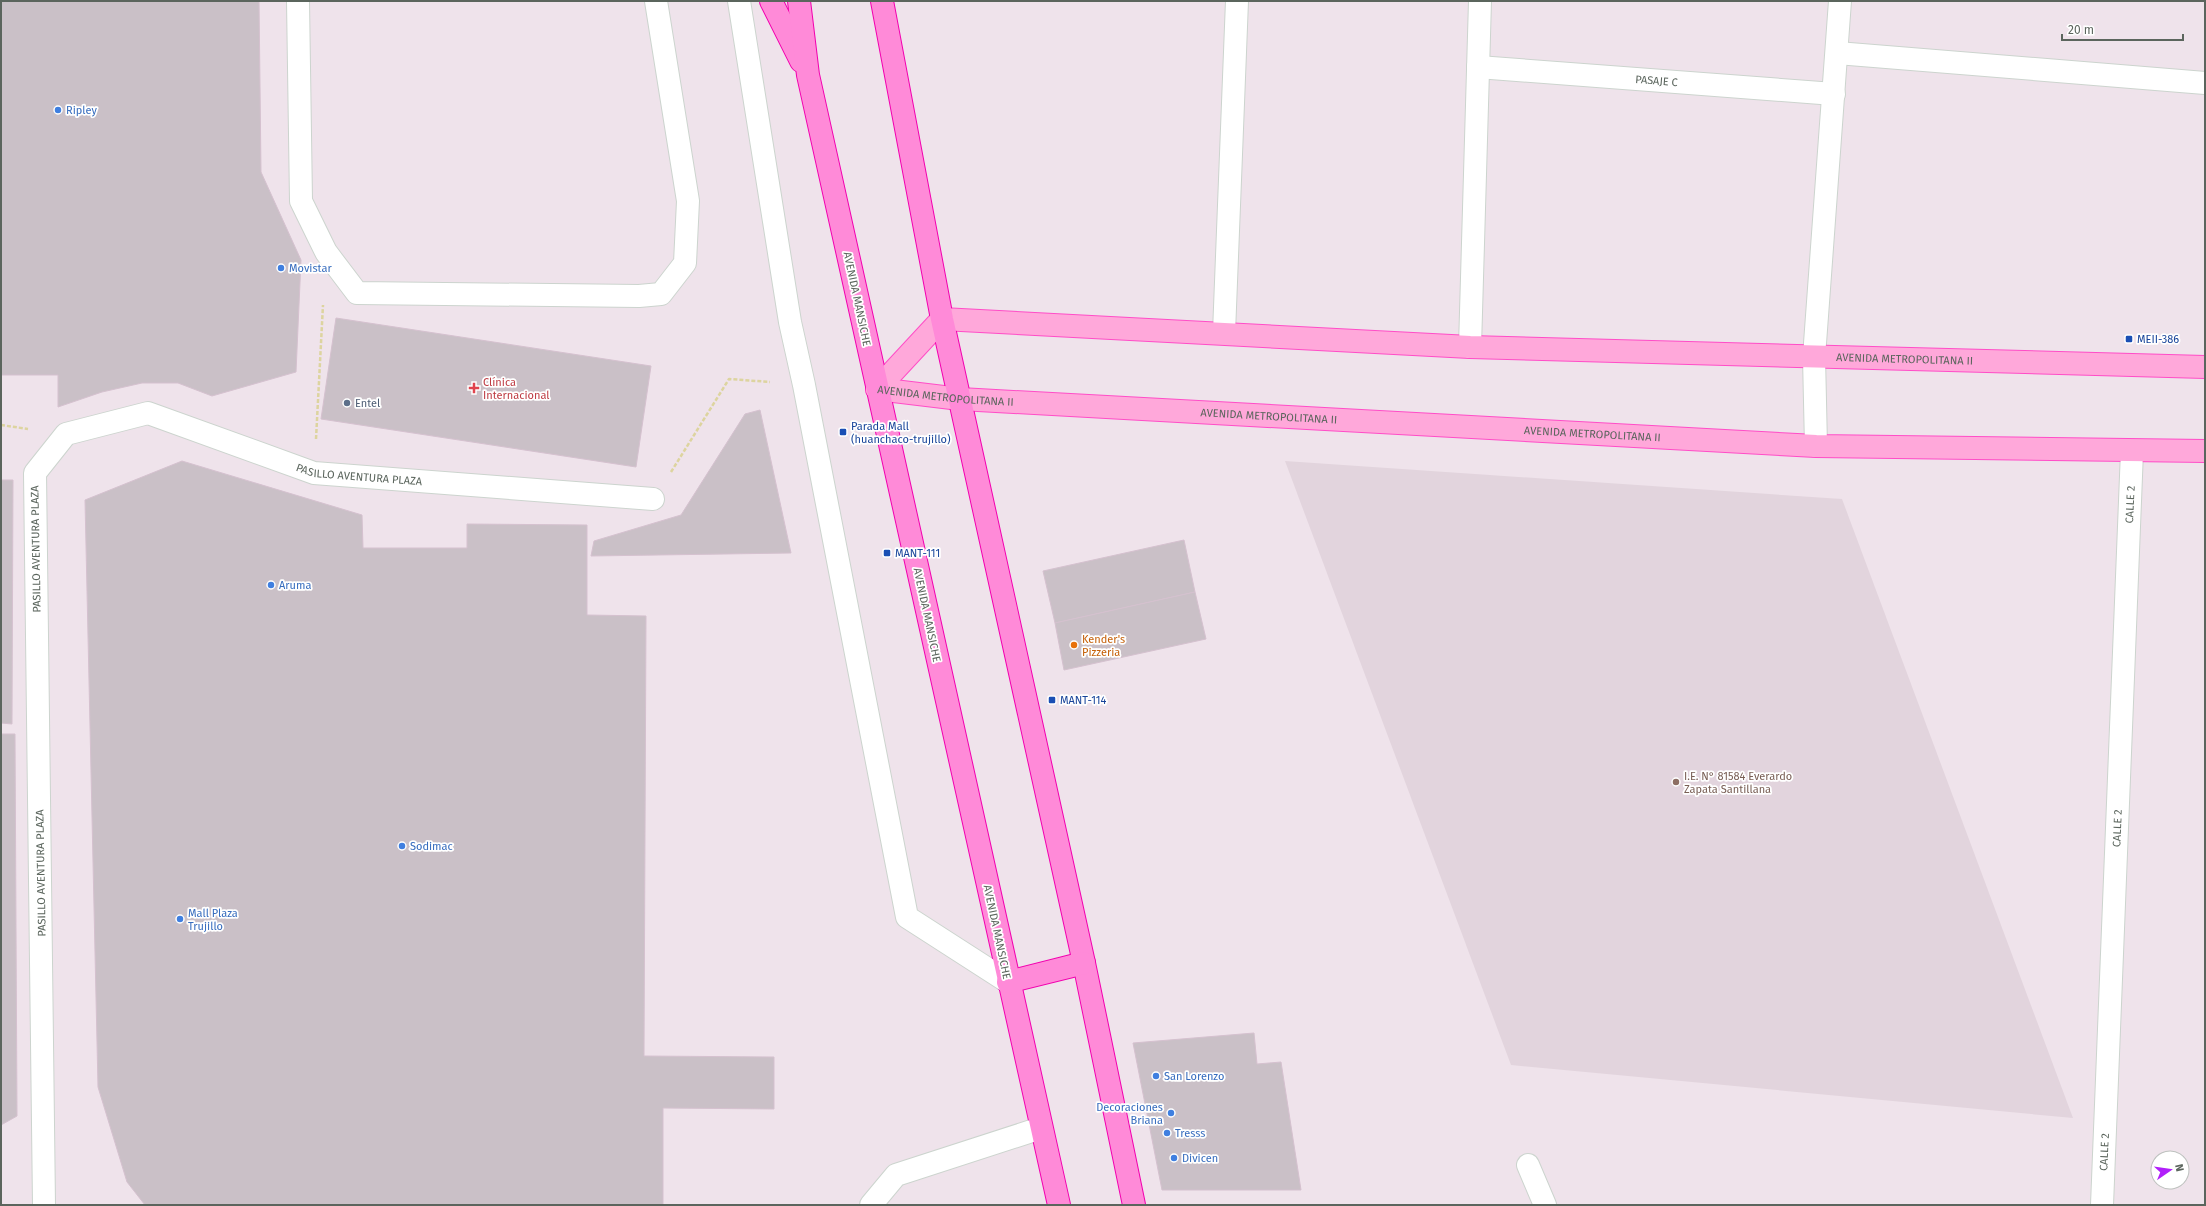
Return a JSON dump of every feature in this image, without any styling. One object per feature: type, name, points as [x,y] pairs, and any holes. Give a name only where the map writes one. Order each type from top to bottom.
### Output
[{"type":"highway","points":[[771,1],[808,76]]},
{"type":"highway","name":"AVENIDA MANSICHE","points":[[799,1],[808,76],[1008,982],[1059,1205]]},
{"type":"highway","points":[[882,1],[942,319],[1084,963],[1134,1205]]},
{"type":"highway","points":[[1008,982],[1084,963]]},
{"type":"main road","name":"AVENIDA METROPOLITANA II","points":[[877,390],[942,319],[1470,347],[2205,367]]},
{"type":"main road","name":"AVENIDA METROPOLITANA II","points":[[877,390],[960,399],[1816,446],[2205,451]]},
{"type":"street","points":[[298,1],[301,201],[326,252],[357,294],[639,296],[661,294],[685,263],[688,201],[656,1]]},
{"type":"street","points":[[739,1],[790,322],[804,384],[907,917],[1008,982]]},
{"type":"street","points":[[1224,333],[1237,1]]},
{"type":"street","points":[[1470,347],[1480,1]]},
{"type":"street","points":[[1816,446],[1814,357],[1840,1]]},
{"type":"street","points":[[1837,53],[2205,82]]},
{"type":"street","name":"PASAJE C","points":[[1478,67],[1834,94]]},
{"type":"street","name":"PASILLO AVENTURA PLAZA","points":[[44,1205],[35,473],[66,434],[148,413],[314,473],[654,499]]},
{"type":"street","name":"CALLE 2","points":[[2102,1205],[2132,451]]},
{"type":"street","points":[[871,1205],[896,1175],[1041,1128]]},
{"type":"street","points":[[1528,1165],[1545,1205]]},
{"type":"path","points":[[314,473],[326,252]]},
{"type":"shaded area","name":"I.E. N° 81584 Everardo Zapata Santillana","points":[[1285,461],[1842,499],[2073,1118],[1511,1065]]},
{"type":"building","points":[[1,1],[259,1],[261,172],[301,260],[296,372],[212,396],[178,383],[142,383],[102,392],[58,407],[58,375],[1,375]]},
{"type":"building","points":[[336,318],[651,366],[636,467],[321,419]]},
{"type":"building","points":[[760,410],[791,553],[591,556],[594,541],[681,515],[745,414]]},
{"type":"building","points":[[182,461],[362,515],[363,548],[467,548],[467,524],[587,525],[587,615],[646,616],[644,1056],[774,1057],[774,1109],[663,1108],[663,1205],[145,1205],[127,1182],[98,1087],[85,500]]},
{"type":"building","points":[[1,480],[13,480],[12,724],[1,723]]},
{"type":"building","points":[[1184,540],[1195,592],[1055,623],[1043,571]]},
{"type":"building","points":[[1195,592],[1206,639],[1064,670],[1055,623]]},
{"type":"building","points":[[1,734],[15,734],[17,1116],[1,1125]]},
{"type":"building","points":[[1254,1033],[1257,1064],[1281,1062],[1301,1190],[1162,1190],[1133,1043]]},
{"type":"place","name":"Ripley","points":[[58,110]]},
{"type":"place","name":"Movistar","points":[[281,268]]},
{"type":"place","name":"MEII-386","points":[[2129,339]]},
{"type":"place","name":"Clínica Internacional","points":[[474,388]]},
{"type":"place","name":"Entel","points":[[347,403]]},
{"type":"place","name":"Parada Mall (huanchaco-trujillo)","points":[[843,432]]},
{"type":"place","name":"MANT-111","points":[[887,553]]},
{"type":"place","name":"Aruma","points":[[271,585]]},
{"type":"place","name":"Kender's Pizzeria","points":[[1074,645]]},
{"type":"place","name":"MANT-114","points":[[1052,700]]},
{"type":"place","name":"I.E. N° 81584 Everardo Zapata Santillana","points":[[1676,782]]},
{"type":"place","name":"Sodimac","points":[[402,846]]},
{"type":"place","name":"Mall Plaza Trujillo","points":[[180,919]]},
{"type":"place","name":"San Lorenzo","points":[[1156,1076]]},
{"type":"place","name":"Decoraciones Briana","points":[[1171,1113]]},
{"type":"place","name":"Tresss","points":[[1167,1133]]},
{"type":"place","name":"Divicen","points":[[1174,1158]]}]
